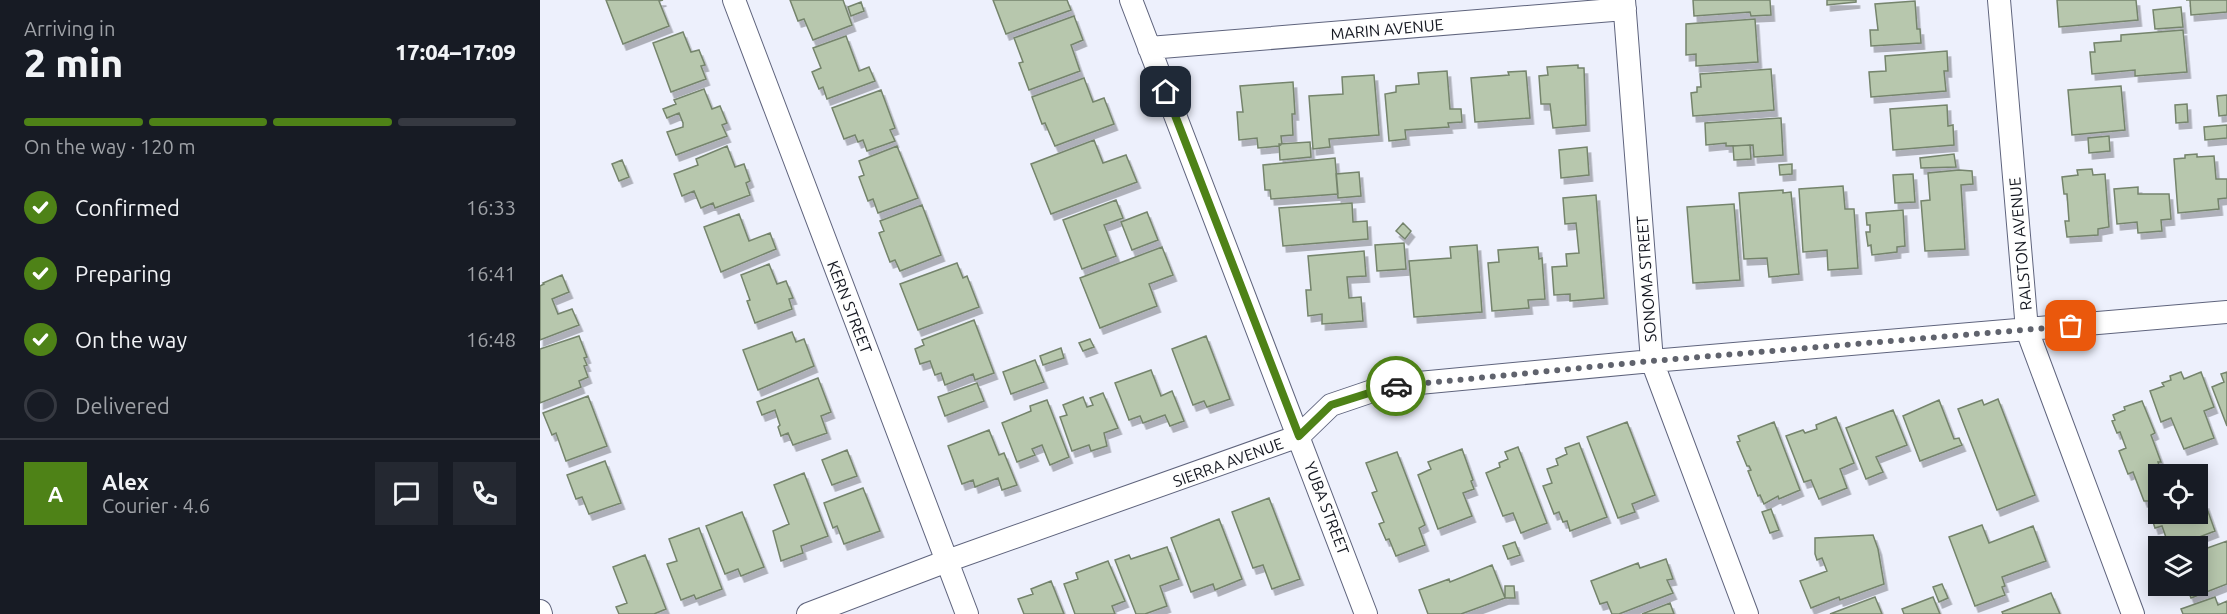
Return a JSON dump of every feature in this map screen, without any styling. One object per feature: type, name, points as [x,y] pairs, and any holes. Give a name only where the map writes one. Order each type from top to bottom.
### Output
[{"type":"street","name":"KERN STREET","points":[[734,0],[967,614]]},
{"type":"street","name":"YUBA STREET","points":[[1131,0],[1366,614]]},
{"type":"street","name":"RALSTON AVENUE","points":[[1999,0],[2027,330],[2133,614]]},
{"type":"street","name":"MARIN AVENUE","points":[[1149,48],[1624,5]]},
{"type":"street","name":"SONOMA STREET","points":[[1624,5],[1652,361],[1748,614]]},
{"type":"street","name":"SIERRA AVENUE","points":[[808,614],[947,561],[1299,436],[1331,405],[1388,387],[1652,361],[2227,312]]},
{"type":"building","points":[[606,0],[663,0],[659,1],[669,26],[623,44]]},
{"type":"building","points":[[790,0],[843,0],[852,25],[813,40],[804,19],[798,21]]},
{"type":"building","points":[[993,0],[1067,0],[1071,10],[1006,34]]},
{"type":"building","points":[[1693,0],[1770,0],[1771,15],[1751,16],[1750,12],[1694,16]]},
{"type":"building","points":[[1827,0],[1856,0],[1856,2],[1827,5]]},
{"type":"building","points":[[2057,0],[2136,0],[2138,20],[2059,27]]},
{"type":"building","points":[[2190,0],[2227,0],[2227,12],[2191,15]]},
{"type":"building","points":[[1915,1],[1917,29],[1920,29],[1921,43],[1871,46],[1870,30],[1878,30],[1875,4]]},
{"type":"building","points":[[861,2],[864,11],[851,16],[848,7]]},
{"type":"building","points":[[2181,7],[2183,27],[2155,29],[2153,10]]},
{"type":"building","points":[[1074,16],[1083,40],[1071,45],[1080,71],[1029,90],[1019,63],[1023,62],[1014,38]]},
{"type":"building","points":[[1755,19],[1758,62],[1696,66],[1696,54],[1686,55],[1686,24]]},
{"type":"building","points":[[2183,30],[2187,72],[2135,76],[2135,70],[2092,74],[2090,52],[2095,52],[2094,43],[2121,41],[2121,35]]},
{"type":"building","points":[[683,32],[691,52],[699,50],[705,65],[701,66],[706,79],[671,92],[653,43]]},
{"type":"building","points":[[846,36],[859,71],[869,67],[875,81],[827,99],[823,87],[819,89],[812,72],[821,68],[813,48]]},
{"type":"building","points":[[1947,51],[1948,71],[1944,71],[1946,91],[1871,97],[1869,72],[1886,71],[1885,56]]},
{"type":"building","points":[[1578,65],[1578,68],[1584,68],[1586,125],[1553,128],[1550,104],[1541,104],[1539,76],[1548,75],[1547,67]]},
{"type":"building","points":[[1771,69],[1774,110],[1693,116],[1691,93],[1697,92],[1697,87],[1701,87],[1700,74]]},
{"type":"building","points":[[1447,71],[1450,109],[1461,109],[1462,122],[1448,123],[1449,127],[1405,130],[1406,139],[1389,141],[1385,94],[1396,92],[1396,86],[1419,84],[1418,73]]},
{"type":"building","points":[[1526,71],[1530,118],[1475,122],[1471,78],[1509,75],[1508,72]]},
{"type":"building","points":[[1374,75],[1379,135],[1329,139],[1330,147],[1313,149],[1309,96],[1343,94],[1342,77]]},
{"type":"building","points":[[1084,78],[1093,102],[1104,98],[1114,124],[1055,146],[1045,123],[1042,124],[1032,97]]},
{"type":"building","points":[[1293,82],[1295,114],[1292,114],[1293,135],[1281,136],[1282,144],[1279,146],[1258,148],[1257,138],[1239,140],[1237,112],[1243,112],[1240,86]]},
{"type":"building","points":[[2121,86],[2125,130],[2072,135],[2068,90]]},
{"type":"building","points":[[704,89],[712,109],[720,106],[727,123],[722,125],[727,136],[676,155],[667,132],[683,127],[683,123],[679,113],[667,118],[663,109],[676,104],[674,100]]},
{"type":"building","points":[[881,90],[895,128],[890,130],[895,141],[867,151],[863,140],[858,142],[855,135],[844,139],[832,108]]},
{"type":"building","points":[[2227,95],[2227,115],[2219,116],[2217,96]]},
{"type":"building","points":[[2187,104],[2188,122],[2176,123],[2175,105]]},
{"type":"building","points":[[1947,105],[1948,126],[1953,125],[1954,145],[1893,150],[1890,109]]},
{"type":"building","points":[[1781,118],[1783,155],[1754,157],[1753,145],[1726,146],[1726,143],[1706,145],[1705,123]]},
{"type":"building","points":[[2227,125],[2227,138],[2205,140],[2204,127]]},
{"type":"building","points":[[2109,136],[2110,151],[2089,153],[2088,138]]},
{"type":"building","points":[[1094,140],[1103,163],[1126,155],[1137,182],[1051,214],[1031,164]]},
{"type":"building","points":[[1310,142],[1311,157],[1280,160],[1279,144]]},
{"type":"building","points":[[1750,145],[1751,159],[1734,160],[1733,146]]},
{"type":"building","points":[[727,146],[735,167],[744,164],[750,181],[746,183],[750,195],[715,208],[713,203],[701,208],[694,191],[682,196],[674,174],[698,165],[696,159]]},
{"type":"building","points":[[897,146],[918,198],[878,213],[873,199],[868,201],[859,177],[864,175],[859,161]]},
{"type":"building","points":[[1587,147],[1589,175],[1561,178],[1559,150]]},
{"type":"building","points":[[1954,154],[1956,167],[1921,168],[1920,158]]},
{"type":"building","points":[[2197,154],[2197,157],[2214,156],[2216,179],[2227,179],[2227,198],[2218,199],[2219,209],[2178,213],[2174,159]]},
{"type":"building","points":[[1335,158],[1338,194],[1271,199],[1270,190],[1265,190],[1263,165]]},
{"type":"building","points":[[622,160],[629,177],[619,181],[612,164]]},
{"type":"building","points":[[1792,164],[1792,174],[1780,175],[1779,165]]},
{"type":"building","points":[[2092,169],[2093,175],[2105,174],[2109,227],[2098,229],[2098,235],[2067,237],[2065,221],[2069,221],[2067,194],[2064,194],[2062,177],[2078,175],[2077,170]]},
{"type":"building","points":[[1972,171],[1973,184],[1961,185],[1965,249],[1925,251],[1921,201],[1930,200],[1928,173]]},
{"type":"building","points":[[1359,172],[1361,196],[1338,198],[1336,174]]},
{"type":"building","points":[[1913,174],[1915,202],[1895,203],[1893,175]]},
{"type":"building","points":[[1843,186],[1845,209],[1854,209],[1858,268],[1828,270],[1827,250],[1803,252],[1799,189]]},
{"type":"building","points":[[2138,187],[2138,194],[2169,194],[2171,219],[2161,220],[2162,231],[2138,233],[2137,222],[2117,224],[2114,189]]},
{"type":"building","points":[[1783,190],[1783,193],[1791,192],[1799,274],[1769,277],[1767,258],[1744,259],[1739,193]]},
{"type":"building","points":[[1596,195],[1604,298],[1570,301],[1570,294],[1554,295],[1552,267],[1567,266],[1566,254],[1579,253],[1576,223],[1565,224],[1563,198]]},
{"type":"building","points":[[1116,200],[1123,218],[1104,225],[1116,256],[1082,269],[1063,220]]},
{"type":"building","points":[[1352,203],[1353,222],[1367,221],[1368,239],[1283,246],[1279,208]]},
{"type":"building","points":[[1734,204],[1740,280],[1693,283],[1687,207]]},
{"type":"building","points":[[922,205],[941,255],[900,271],[895,260],[890,262],[879,233],[884,231],[880,221]]},
{"type":"building","points":[[1903,210],[1905,246],[1897,247],[1897,252],[1872,255],[1866,232],[1870,232],[1870,225],[1867,225],[1866,213]]},
{"type":"building","points":[[1147,212],[1158,240],[1132,250],[1121,222]]},
{"type":"building","points":[[739,214],[749,241],[770,233],[776,249],[721,272],[704,227]]},
{"type":"building","points":[[1403,223],[1411,231],[1405,239],[1396,231]]},
{"type":"building","points":[[1404,243],[1406,269],[1377,271],[1375,245]]},
{"type":"building","points":[[1477,245],[1482,312],[1414,317],[1409,261],[1451,258],[1450,247]]},
{"type":"building","points":[[1162,247],[1173,275],[1149,284],[1157,306],[1100,328],[1080,278]]},
{"type":"building","points":[[1538,247],[1539,259],[1542,258],[1545,299],[1528,300],[1529,308],[1492,311],[1488,263],[1499,262],[1498,250]]},
{"type":"building","points":[[1364,251],[1366,276],[1347,277],[1349,298],[1361,297],[1363,321],[1322,324],[1322,314],[1308,316],[1306,290],[1311,290],[1308,256]]},
{"type":"building","points":[[957,263],[963,278],[967,276],[979,307],[918,330],[900,284]]},
{"type":"building","points":[[769,264],[777,284],[786,281],[793,298],[789,299],[792,309],[755,323],[741,275]]},
{"type":"building","points":[[562,275],[569,292],[552,299],[558,314],[572,309],[579,325],[540,340],[540,286]]},
{"type":"building","points":[[974,320],[994,373],[975,380],[973,374],[945,385],[941,373],[935,375],[930,361],[920,364],[915,349],[924,345],[922,340]]},
{"type":"building","points":[[792,332],[796,342],[804,339],[814,366],[758,390],[743,350]]},
{"type":"building","points":[[579,336],[587,357],[584,358],[587,365],[584,366],[588,377],[579,381],[581,387],[540,403],[540,349]]},
{"type":"building","points":[[1206,336],[1230,399],[1207,407],[1204,401],[1193,405],[1172,349]]},
{"type":"building","points":[[1090,339],[1094,347],[1083,351],[1079,343]]},
{"type":"building","points":[[1061,348],[1064,358],[1043,365],[1040,356]]},
{"type":"building","points":[[1035,360],[1044,382],[1011,394],[1003,372]]},
{"type":"building","points":[[1151,370],[1161,396],[1172,391],[1184,421],[1170,426],[1165,415],[1143,423],[1140,416],[1129,420],[1115,383]]},
{"type":"building","points":[[2181,372],[2184,379],[2201,372],[2214,407],[2204,411],[2214,438],[2184,449],[2171,418],[2161,422],[2150,391],[2164,386],[2162,383],[2171,380],[2170,376]]},
{"type":"building","points":[[2227,372],[2227,426],[2212,387],[2224,382],[2221,374]]},
{"type":"building","points":[[818,378],[831,412],[821,416],[827,433],[793,445],[788,433],[781,436],[775,410],[762,415],[757,402]]},
{"type":"building","points":[[977,383],[984,401],[945,416],[938,397]]},
{"type":"building","points":[[1103,393],[1118,428],[1104,433],[1107,446],[1091,451],[1089,445],[1072,451],[1060,417],[1067,415],[1063,405],[1083,397],[1087,407],[1093,405],[1090,398]]},
{"type":"building","points":[[588,396],[607,446],[566,461],[556,433],[552,435],[543,413]]},
{"type":"building","points":[[1998,399],[2035,495],[1997,510],[1958,409],[1982,400],[1984,405]]},
{"type":"building","points":[[1047,400],[1069,457],[1050,465],[1042,445],[1032,449],[1035,455],[1017,462],[1002,423],[1031,411],[1030,406]]},
{"type":"building","points":[[1939,400],[1954,439],[1959,438],[1962,445],[1920,461],[1903,416]]},
{"type":"building","points":[[2142,401],[2155,433],[2151,435],[2161,462],[2148,464],[2148,501],[2144,501],[2133,472],[2128,474],[2119,451],[2126,448],[2120,432],[2117,433],[2112,421],[2115,420],[2113,415],[2125,410],[2124,407]]},
{"type":"building","points":[[1893,410],[1907,445],[1876,457],[1883,472],[1866,479],[1846,428]]},
{"type":"building","points":[[1836,417],[1854,463],[1840,469],[1847,488],[1819,499],[1811,480],[1804,482],[1786,436],[1803,430],[1805,433],[1817,429],[1816,425]]},
{"type":"building","points":[[1627,422],[1655,495],[1632,504],[1635,512],[1618,518],[1587,437]]},
{"type":"building","points":[[1774,422],[1800,490],[1779,499],[1778,496],[1764,504],[1760,495],[1758,496],[1748,471],[1751,470],[1737,442],[1740,441],[1738,436]]},
{"type":"building","points":[[989,430],[999,455],[1004,453],[1017,485],[1002,490],[998,478],[975,487],[973,480],[962,484],[948,446]]},
{"type":"building","points":[[1579,443],[1607,517],[1570,531],[1567,521],[1563,522],[1559,512],[1554,514],[1543,486],[1552,483],[1547,469],[1558,465],[1556,459],[1567,454],[1565,448]]},
{"type":"building","points":[[1518,447],[1547,523],[1521,533],[1513,513],[1503,516],[1486,473],[1500,467],[1499,463],[1508,459],[1505,452]]},
{"type":"building","points":[[1462,449],[1473,480],[1471,481],[1474,489],[1463,493],[1472,516],[1438,529],[1418,475],[1431,469],[1428,462]]},
{"type":"building","points":[[847,450],[857,476],[832,485],[822,460]]},
{"type":"building","points":[[1397,452],[1425,525],[1419,528],[1425,545],[1396,556],[1379,524],[1384,522],[1372,493],[1377,491],[1366,463]]},
{"type":"building","points":[[605,461],[621,503],[589,514],[582,497],[576,499],[567,475]]},
{"type":"building","points":[[804,473],[828,536],[801,546],[803,553],[781,561],[773,531],[789,524],[774,485]]},
{"type":"building","points":[[863,488],[880,531],[844,544],[837,526],[833,528],[824,503]]},
{"type":"building","points":[[1269,498],[1300,579],[1272,589],[1263,565],[1253,568],[1232,512]]},
{"type":"building","points":[[1771,509],[1779,530],[1770,533],[1762,512]]},
{"type":"building","points":[[2208,511],[2215,531],[2202,536],[2166,536],[2162,526],[2155,528],[2154,524],[2208,524]]},
{"type":"building","points":[[742,512],[764,567],[741,576],[738,569],[725,574],[706,526]]},
{"type":"building","points":[[1219,519],[1242,579],[1215,590],[1213,584],[1191,592],[1171,538]]},
{"type":"building","points":[[1982,525],[1989,543],[2033,526],[2046,561],[2002,577],[2005,595],[1975,606],[1949,537]]},
{"type":"building","points":[[699,528],[722,589],[696,599],[694,595],[681,600],[667,564],[677,561],[669,539]]},
{"type":"building","points":[[1873,535],[1878,549],[1884,584],[1811,608],[1800,581],[1827,571],[1822,558],[1817,560],[1815,538]]},
{"type":"building","points":[[2227,541],[2227,584],[2208,591],[2208,548]]},
{"type":"building","points":[[1515,542],[1520,555],[1508,559],[1503,546]]},
{"type":"building","points":[[1167,547],[1179,579],[1160,586],[1167,606],[1145,614],[1136,614],[1115,560],[1129,555],[1131,559]]},
{"type":"building","points":[[645,555],[666,609],[654,614],[619,614],[616,607],[627,603],[613,567]]},
{"type":"building","points":[[1666,559],[1673,579],[1667,580],[1673,593],[1619,614],[1612,614],[1607,602],[1600,604],[1591,581],[1638,563],[1640,568]]},
{"type":"building","points":[[1108,561],[1125,601],[1112,606],[1115,614],[1075,614],[1064,584],[1078,579],[1076,573]]},
{"type":"building","points":[[1492,565],[1505,598],[1461,614],[1428,614],[1419,590],[1449,579],[1450,582]]},
{"type":"building","points":[[1051,581],[1064,614],[1024,614],[1018,599],[1033,594],[1031,589]]},
{"type":"building","points":[[1942,584],[1948,598],[1939,602],[1933,587]]},
{"type":"building","points":[[1505,586],[1514,586],[1515,598],[1505,598]]},
{"type":"building","points":[[2051,593],[2060,614],[2003,614],[2002,612]]},
{"type":"building","points":[[1875,597],[1882,614],[1830,614]]},
{"type":"building","points":[[1933,597],[1940,614],[1904,614],[1902,609]]},
{"type":"building","points":[[2215,597],[2218,605],[2227,601],[2227,614],[2183,614],[2181,609]]},
{"type":"building","points":[[1670,603],[1674,614],[1642,614]]},
{"type":"way so far","points":[[1396,386],[1652,361],[2071,326]]},
{"type":"route","points":[[1166,92],[1299,436],[1331,405],[1396,386]]}]
